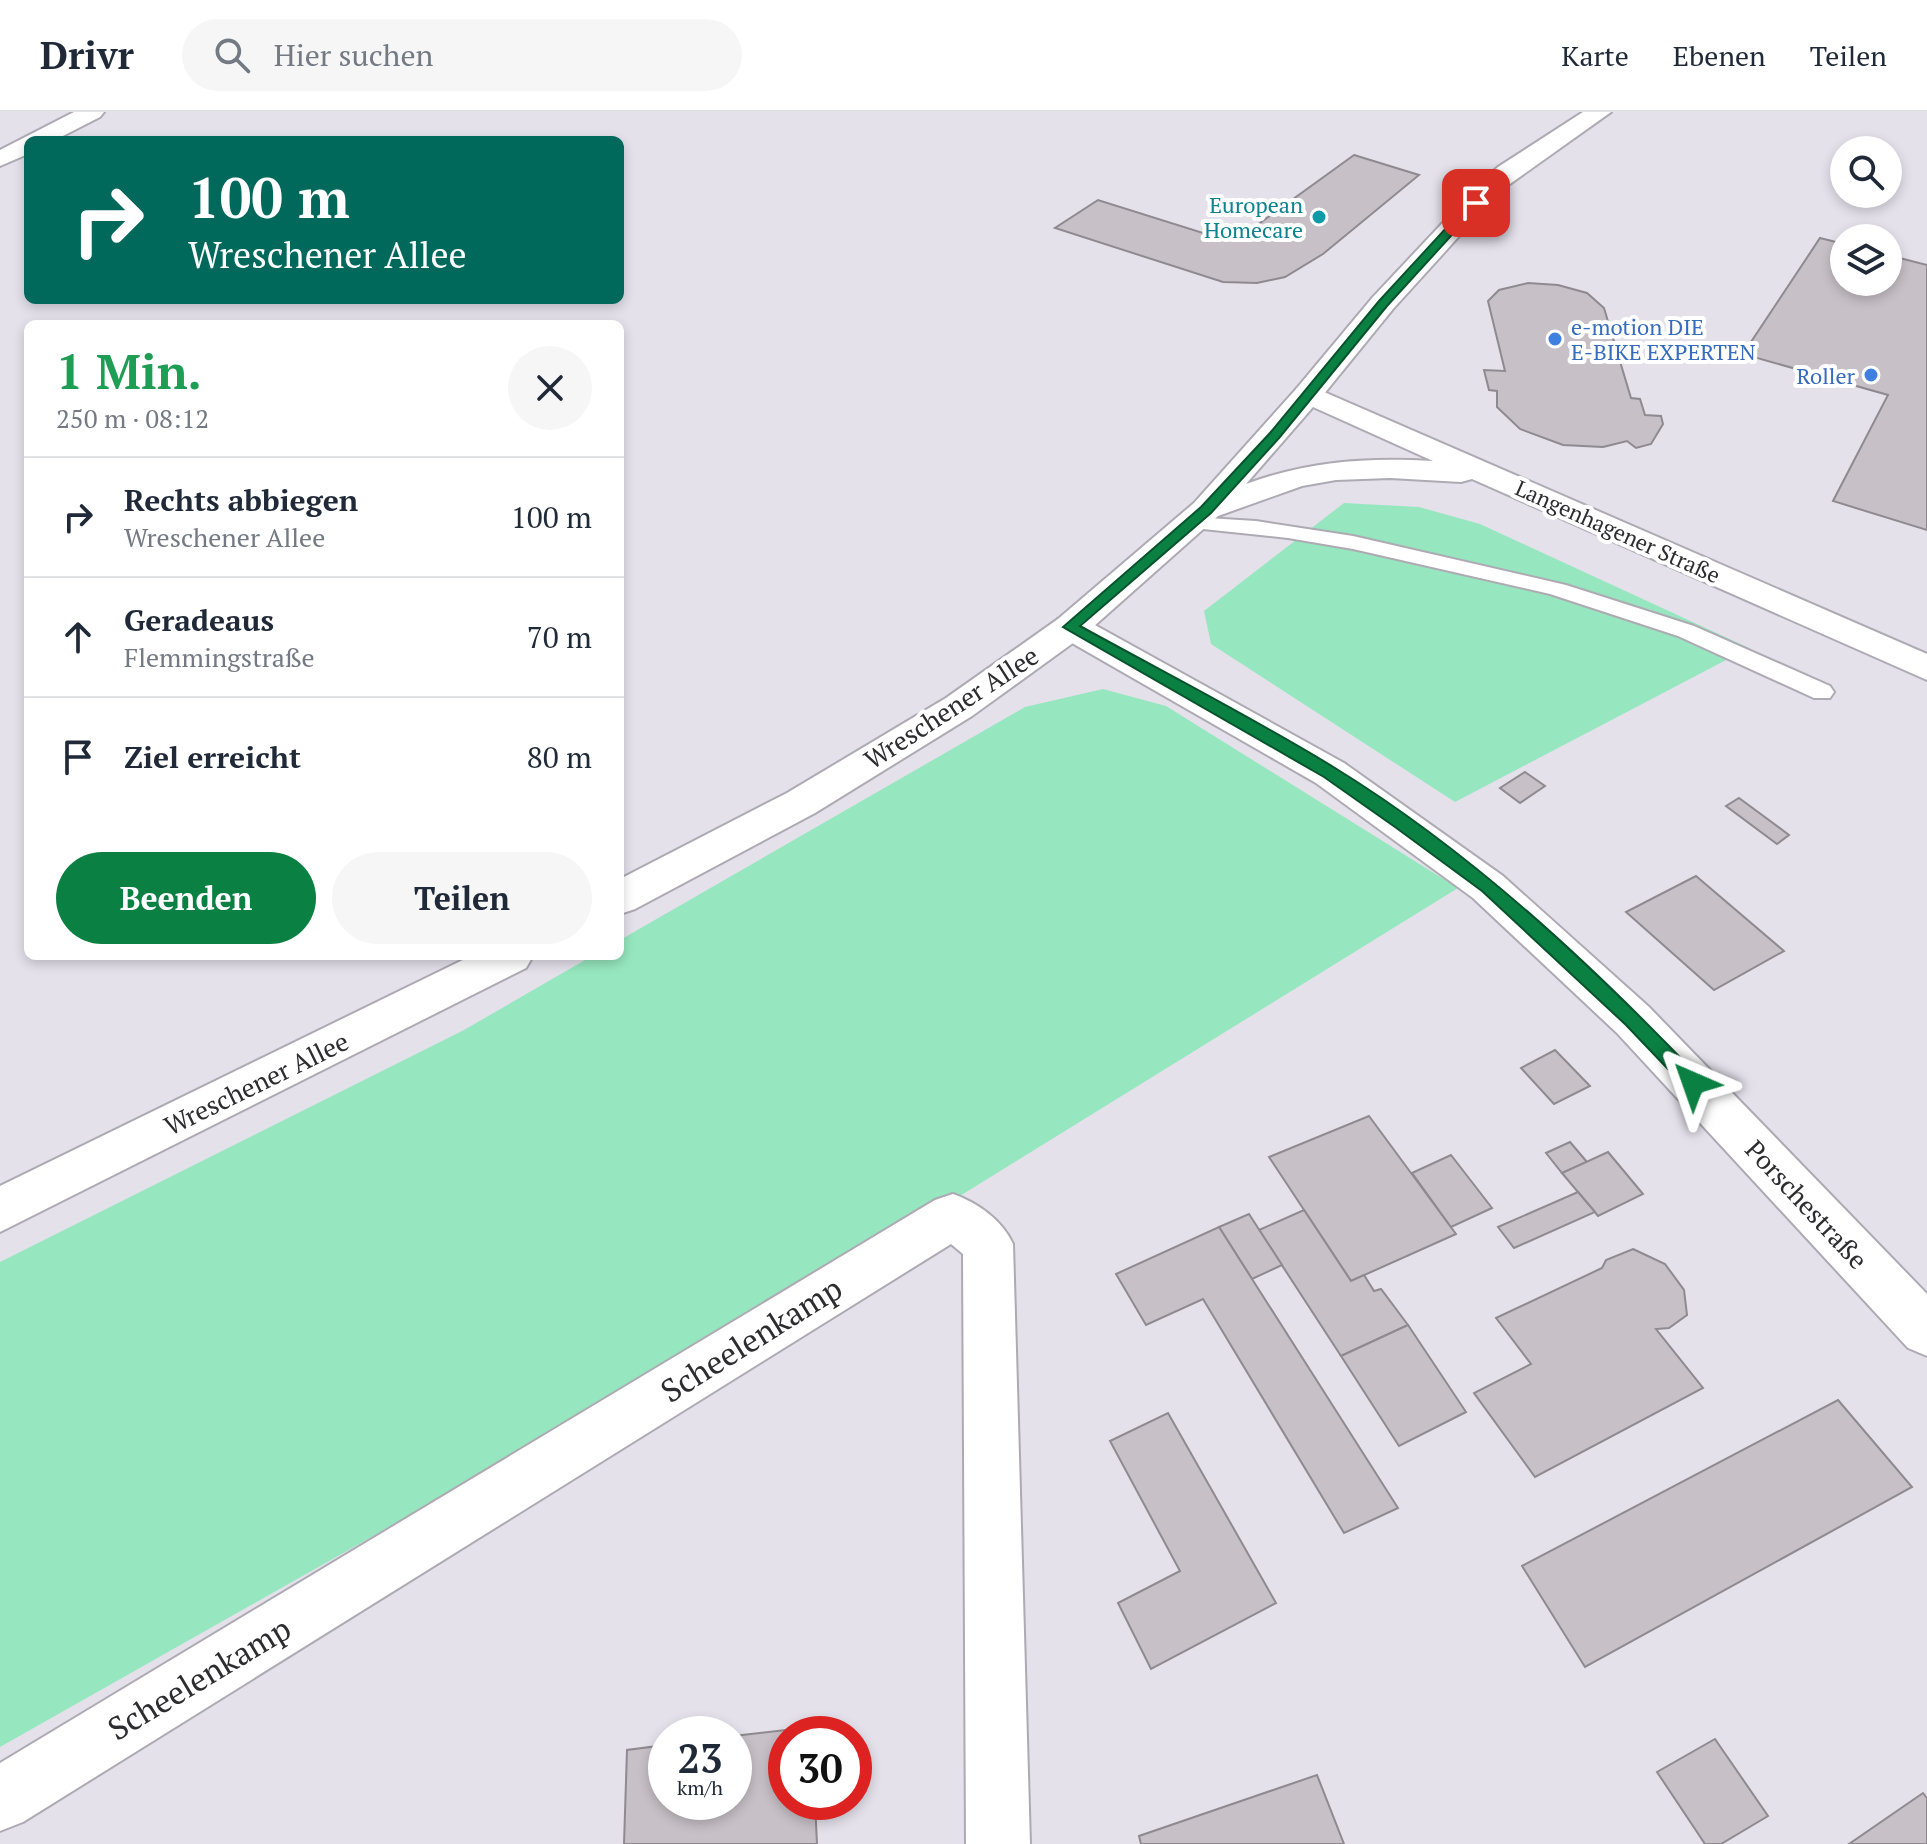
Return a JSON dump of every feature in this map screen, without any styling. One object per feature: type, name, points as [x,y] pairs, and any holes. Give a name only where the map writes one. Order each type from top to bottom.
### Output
[{"type":"street","points":[[45,136],[92,112]]},
{"type":"street","name":"Wreschener Allee","points":[[624,896],[801,803],[959,707],[1071,627],[1198,517],[1308,394],[1383,303],[1491,186],[1507,172],[1599,112]]},
{"type":"street","points":[[0,159],[24,147]]},
{"type":"street","name":"Langenhagener Straße","points":[[1308,394],[1927,668]]},
{"type":"street","points":[[1198,517],[1293,479],[1321,472],[1363,468],[1487,473]]},
{"type":"street","name":"Porschestraße","points":[[1071,627],[1330,773],[1488,887],[1633,1020],[1927,1331]]},
{"type":"street","name":"Wreschener Allee","points":[[0,1210],[503,960]]},
{"type":"street","name":"Scheelenkamp","points":[[0,1799],[953,1216],[988,1244],[998,1844]]},
{"type":"lane","points":[[1198,517],[1378,546],[1549,589],[1664,622],[1752,657],[1822,692]]},
{"type":"green space","points":[[1344,503],[1419,507],[1480,524],[1749,648],[1455,802],[1211,644],[1204,611]]},
{"type":"green space","points":[[1103,689],[1166,706],[1458,888],[803,1293],[0,1747],[0,1262],[464,1030],[585,960],[624,960],[624,938],[1025,707]]},
{"type":"building","name":"European Homecare","points":[[1354,155],[1419,175],[1323,254],[1285,277],[1257,283],[1223,282],[1055,228],[1098,200],[1206,234],[1226,228],[1249,231]]},
{"type":"building","name":"Roller","points":[[1820,238],[1830,240],[1830,296],[1902,296],[1902,259],[1927,265],[1927,530],[1833,501],[1888,395],[1743,354]]},
{"type":"building","name":"e-motion DIE E-BIKE EXPERTEN","points":[[1528,283],[1558,285],[1587,293],[1604,308],[1631,398],[1640,399],[1645,415],[1661,416],[1663,424],[1651,444],[1636,448],[1627,441],[1603,447],[1563,445],[1520,429],[1497,407],[1497,391],[1489,390],[1484,370],[1505,371],[1488,301],[1499,290]]},
{"type":"building","points":[[1525,772],[1545,786],[1520,803],[1500,788]]},
{"type":"building","points":[[1739,798],[1789,835],[1777,844],[1726,806]]},
{"type":"building","points":[[1696,876],[1784,951],[1714,990],[1626,912]]},
{"type":"building","points":[[1555,1050],[1590,1086],[1554,1104],[1521,1068]]},
{"type":"building","points":[[1369,1116],[1456,1234],[1351,1281],[1269,1157]]},
{"type":"building","points":[[1570,1142],[1587,1162],[1562,1173],[1546,1153]]},
{"type":"building","points":[[1608,1152],[1643,1194],[1598,1216],[1562,1173]]},
{"type":"building","points":[[1451,1155],[1492,1208],[1451,1227],[1412,1173]]},
{"type":"building","points":[[1578,1192],[1595,1212],[1514,1248],[1498,1227]]},
{"type":"building","points":[[1304,1210],[1351,1281],[1364,1275],[1374,1291],[1381,1289],[1408,1325],[1341,1356],[1259,1230]]},
{"type":"building","points":[[1249,1214],[1282,1265],[1252,1279],[1219,1227]]},
{"type":"building","points":[[1219,1227],[1398,1508],[1344,1533],[1203,1299],[1146,1325],[1116,1274]]},
{"type":"building","points":[[1633,1249],[1665,1264],[1684,1290],[1687,1315],[1669,1328],[1656,1329],[1703,1388],[1535,1477],[1474,1393],[1531,1364],[1496,1318],[1602,1268],[1606,1260]]},
{"type":"building","points":[[1408,1325],[1466,1412],[1399,1446],[1341,1356]]},
{"type":"building","points":[[1838,1400],[1912,1487],[1585,1667],[1522,1566]]},
{"type":"building","points":[[1168,1413],[1276,1603],[1151,1669],[1118,1603],[1180,1571],[1110,1441]]},
{"type":"building","points":[[768,1732],[768,1820],[816,1820],[817,1844],[624,1844],[627,1750],[648,1747],[648,1820],[752,1820],[752,1734]]},
{"type":"building","points":[[1715,1739],[1768,1816],[1721,1844],[1705,1844],[1657,1772]]},
{"type":"building","points":[[1317,1775],[1344,1844],[1141,1844],[1139,1836]]},
{"type":"building","points":[[1923,1793],[1927,1798],[1927,1844],[1849,1844]]},
{"type":"place","name":"European Homecare","points":[[1319,217]]},
{"type":"place","name":"e-motion DIE E-BIKE EXPERTEN","points":[[1555,339]]},
{"type":"place","name":"Roller","points":[[1871,375]]},
{"type":"route","points":[[1476,203],[1383,303],[1274,436],[1206,510],[1071,627],[1330,773],[1401,823],[1488,887],[1633,1020],[1693,1083]]}]
